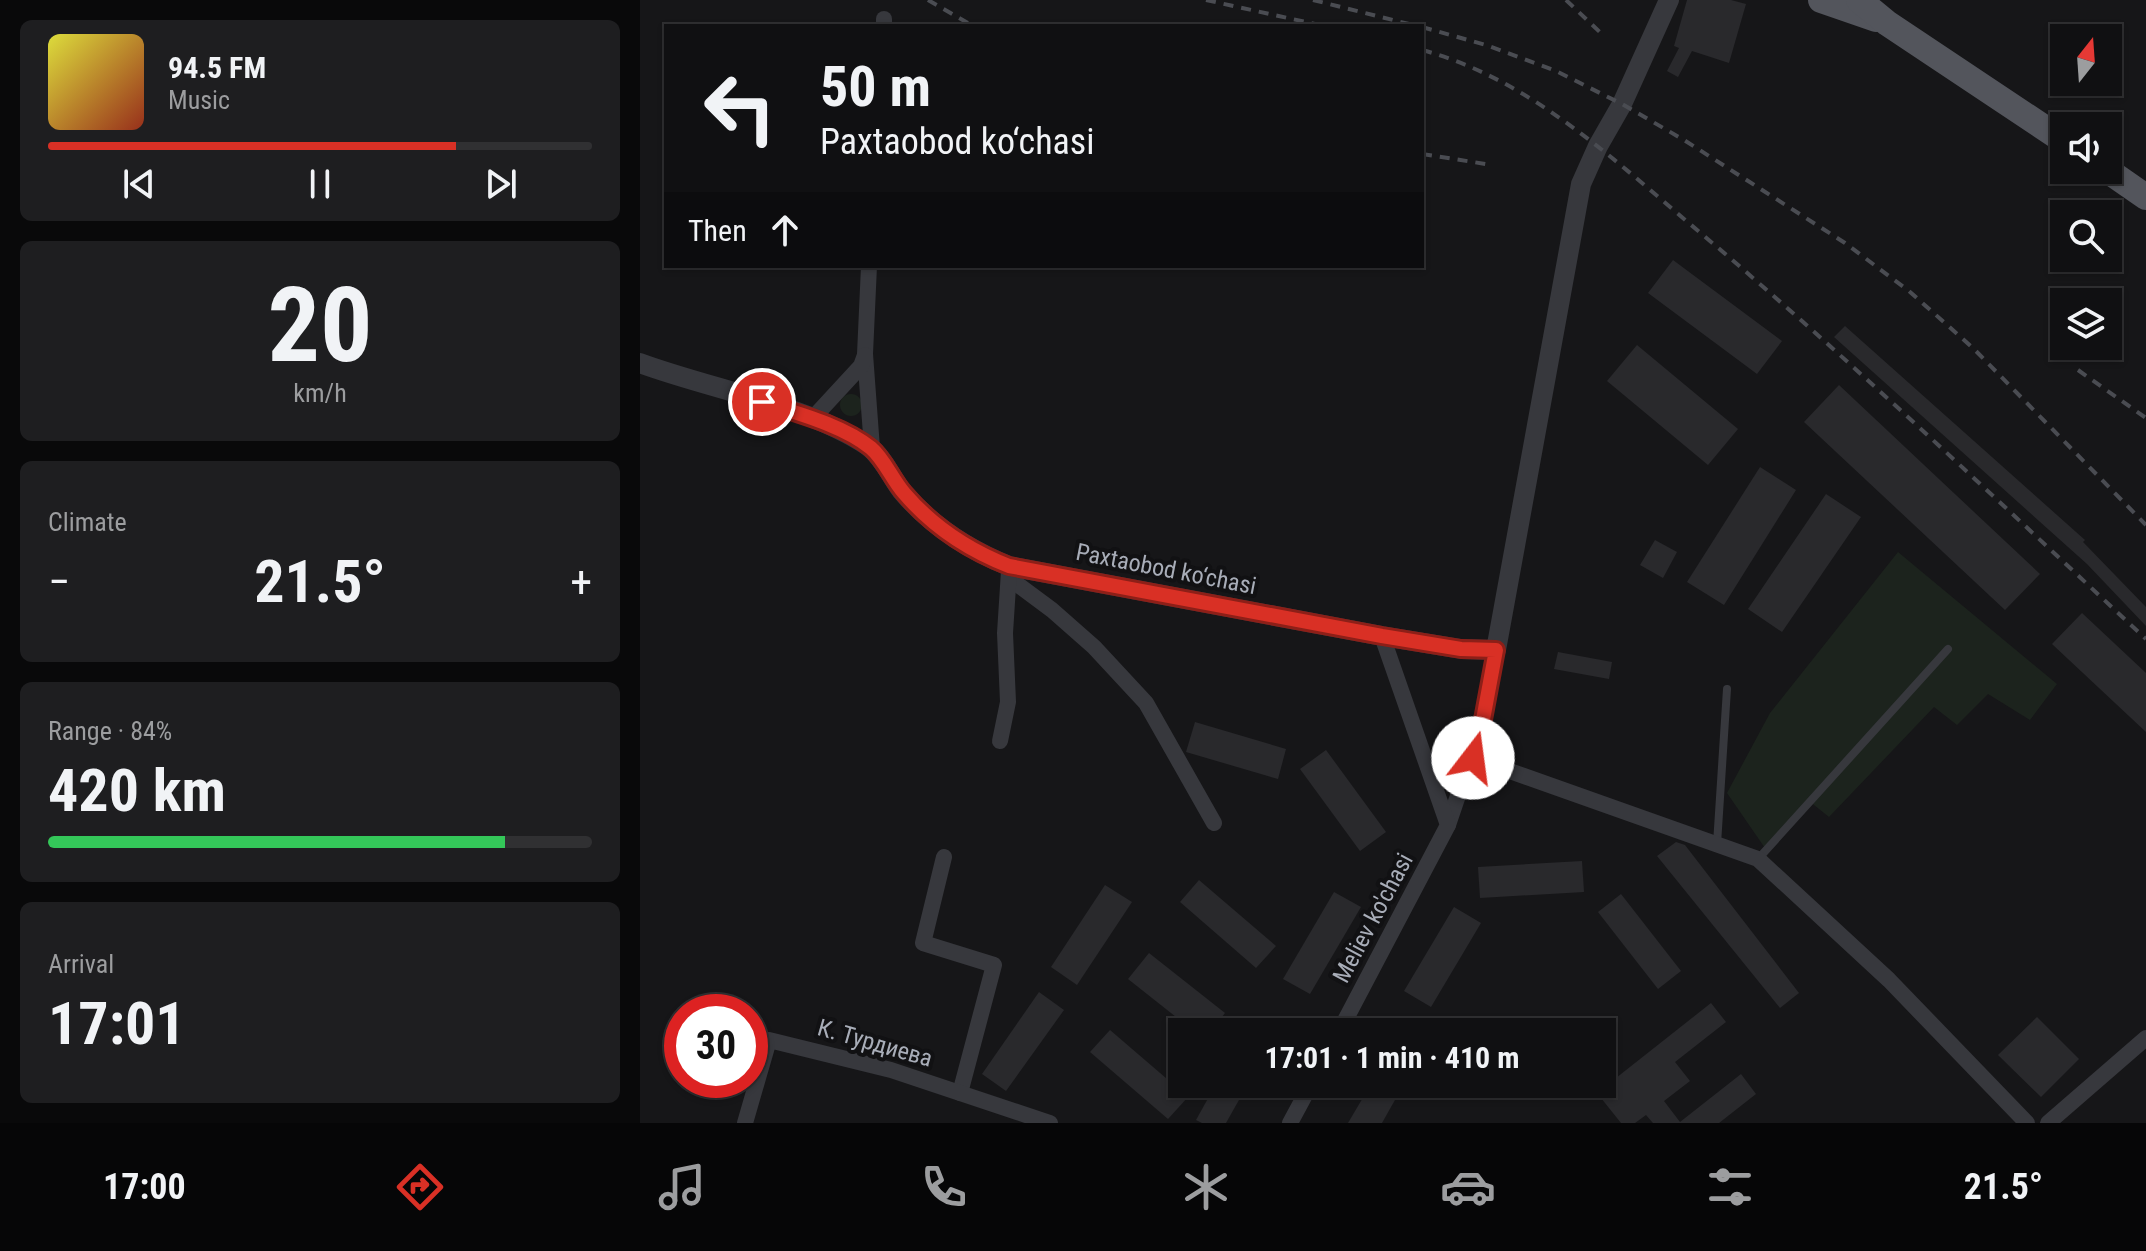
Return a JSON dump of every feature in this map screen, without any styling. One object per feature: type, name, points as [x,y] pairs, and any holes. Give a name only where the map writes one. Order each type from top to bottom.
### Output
[{"type":"main road","points":[[1821,0],[1887,23]]},
{"type":"main road","points":[[1859,0],[1887,23],[2050,132]]},
{"type":"main road","points":[[2122,180],[2146,197]]},
{"type":"street","points":[[1496,650],[1581,184],[1622,104],[1669,0]]},
{"type":"street","points":[[869,268],[865,354],[872,448]]},
{"type":"street","points":[[813,418],[861,366],[865,354]]},
{"type":"street","points":[[640,363],[813,418],[872,448]]},
{"type":"street","name":"Paxtaobod ko‘chasi","points":[[872,448],[902,491],[930,521],[1009,572],[1461,649],[1496,650]]},
{"type":"street","points":[[1000,741],[1008,702],[1005,633],[1009,572]]},
{"type":"street","points":[[1009,572],[1094,647],[1146,703],[1214,823]]},
{"type":"street","points":[[1382,636],[1448,825]]},
{"type":"street","name":"Meliev ko'chasi","points":[[1346,1018],[1448,825],[1473,758],[1496,650]]},
{"type":"street","points":[[1473,758],[1758,859],[1889,980],[2027,1123]]},
{"type":"street","points":[[944,857],[923,943],[994,965],[960,1093]]},
{"type":"street","points":[[2048,1123],[2146,1038]]},
{"type":"street","name":"К. Турдиева","points":[[745,1123],[769,1040],[891,1070],[1050,1123]]},
{"type":"street","points":[[1290,1123],[1303,1098]]},
{"type":"lane","points":[[1758,859],[1948,649]]},
{"type":"lane","points":[[1717,844],[1727,689]]},
{"type":"shaded area","points":[[851,394],[859,397],[862,405],[859,413],[851,416],[843,413],[840,405],[843,397]]},
{"type":"shaded area","points":[[1898,552],[2057,684],[2030,720],[1988,694],[1957,725],[1934,707],[1829,817],[1809,801],[1767,851],[1727,793],[1770,713]]},
{"type":"building","points":[[1687,0],[1731,0],[1746,4],[1729,63],[1692,51],[1678,77],[1667,71],[1679,48],[1674,46]]},
{"type":"building","points":[[1673,260],[1782,341],[1757,374],[1648,293]]},
{"type":"building","points":[[1845,326],[2085,540],[2083,542],[2146,607],[2146,626],[2087,564],[1834,337]]},
{"type":"building","points":[[1637,345],[1738,429],[1708,465],[1607,381]]},
{"type":"building","points":[[1839,385],[2040,574],[2005,610],[1804,422]]},
{"type":"building","points":[[1760,467],[1796,490],[1724,605],[1687,582]]},
{"type":"building","points":[[1826,494],[1861,517],[1782,632],[1748,609]]},
{"type":"building","points":[[1655,540],[1677,552],[1663,578],[1640,565]]},
{"type":"building","points":[[2082,613],[2146,673],[2146,732],[2052,644]]},
{"type":"building","points":[[1558,652],[1612,662],[1609,679],[1554,669]]},
{"type":"building","points":[[1195,722],[1286,749],[1278,779],[1186,752]]},
{"type":"building","points":[[1326,750],[1386,832],[1360,851],[1300,769]]},
{"type":"building","points":[[1676,842],[1685,845],[1799,993],[1780,1008],[1657,856]]},
{"type":"building","points":[[1582,861],[1584,892],[1480,898],[1478,867]]},
{"type":"building","points":[[1199,880],[1276,946],[1256,968],[1180,902]]},
{"type":"building","points":[[1105,885],[1132,902],[1077,985],[1051,967]]},
{"type":"building","points":[[1334,892],[1361,907],[1310,994],[1283,979]]},
{"type":"building","points":[[1621,894],[1681,971],[1658,989],[1598,912]]},
{"type":"building","points":[[1454,907],[1481,923],[1431,1007],[1404,991]]},
{"type":"building","points":[[1149,953],[1225,1013],[1221,1018],[1177,1018],[1128,979]]},
{"type":"building","points":[[1039,992],[1064,1010],[1006,1091],[982,1074]]},
{"type":"building","points":[[1711,1003],[1726,1022],[1675,1062],[1690,1081],[1664,1101],[1680,1122],[1741,1074],[1756,1094],[1719,1123],[1653,1123],[1646,1115],[1635,1123],[1621,1123],[1601,1098],[1616,1098],[1616,1078]]},
{"type":"building","points":[[2037,1017],[2079,1059],[2041,1097],[1998,1055]]},
{"type":"building","points":[[1110,1030],[1168,1080],[1168,1098],[1187,1098],[1168,1119],[1090,1052]]},
{"type":"building","points":[[1208,1098],[1240,1098],[1226,1123],[1196,1120]]},
{"type":"building","points":[[1363,1098],[1396,1098],[1382,1123],[1348,1123]]},
{"type":"railway","points":[[928,0],[970,24]]},
{"type":"railway","points":[[1206,0],[1315,24]]},
{"type":"railway","points":[[1313,0],[1409,24]]},
{"type":"railway","points":[[1566,0],[1604,36]]},
{"type":"railway","points":[[1424,28],[1486,45],[1556,71],[1622,104],[1845,243],[1909,291],[1974,349],[2146,525]]},
{"type":"railway","points":[[1424,51],[1501,81],[1606,153],[1816,333],[2146,639]]},
{"type":"railway","points":[[1424,154],[1492,165]]},
{"type":"railway","points":[[2078,370],[2146,418]]},
{"type":"route","points":[[762,402],[813,418],[872,448],[902,491],[930,521],[978,553],[1009,566],[1382,636],[1461,649],[1496,650],[1473,758]]}]
